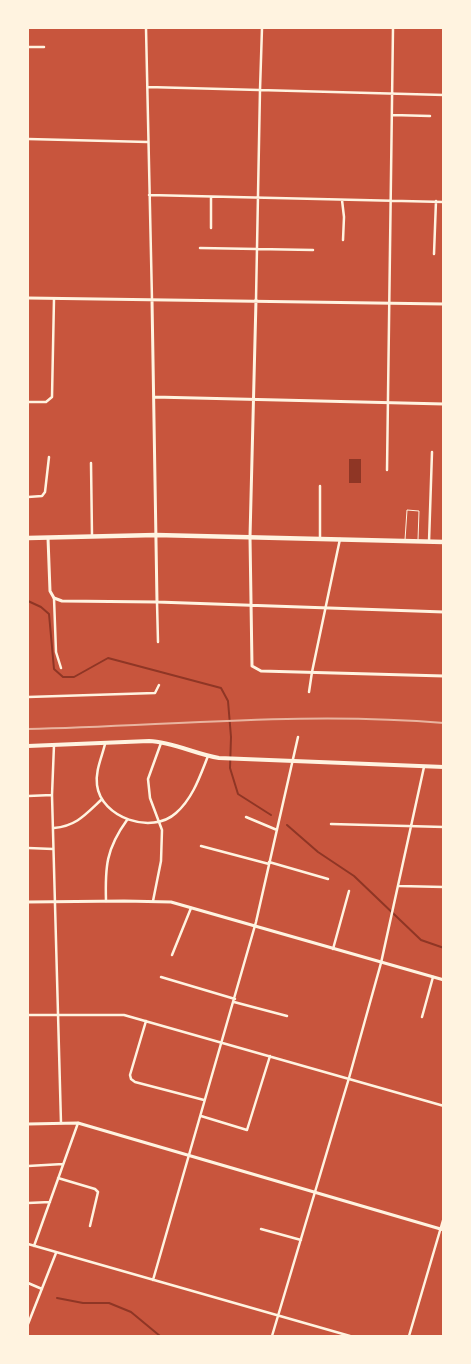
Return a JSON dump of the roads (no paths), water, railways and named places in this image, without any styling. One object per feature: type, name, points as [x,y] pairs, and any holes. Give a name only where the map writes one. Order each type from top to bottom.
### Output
[{"type":"main road","points":[[28,538],[156,535],[444,542]]},
{"type":"main road","points":[[28,746],[105,742],[162,742],[219,758],[444,767]]},
{"type":"street","points":[[146,28],[158,642]]},
{"type":"street","points":[[262,28],[250,536],[252,666],[261,671],[444,676]]},
{"type":"street","points":[[387,470],[394,28]]},
{"type":"street","points":[[28,47],[44,47]]},
{"type":"street","points":[[148,87],[444,95]]},
{"type":"street","points":[[392,115],[430,116]]},
{"type":"street","points":[[28,139],[148,142]]},
{"type":"street","points":[[149,195],[444,202]]},
{"type":"street","points":[[211,197],[211,228]]},
{"type":"street","points":[[342,200],[344,217],[343,240]]},
{"type":"street","points":[[434,254],[436,201]]},
{"type":"street","points":[[200,248],[313,250]]},
{"type":"street","points":[[28,298],[444,304]]},
{"type":"street","points":[[28,402],[46,402],[51,400],[53,394],[54,299]]},
{"type":"street","points":[[154,397],[444,404]]},
{"type":"street","points":[[429,542],[432,452]]},
{"type":"street","points":[[28,497],[42,496],[45,492],[49,457]]},
{"type":"street","points":[[92,463],[92,537]]},
{"type":"street","points":[[320,486],[320,538]]},
{"type":"street","points":[[48,537],[50,591],[54,598],[56,652],[60,668]]},
{"type":"street","points":[[309,692],[340,539]]},
{"type":"street","points":[[54,598],[62,602],[157,602],[444,612]]},
{"type":"street","points":[[28,697],[155,693],[159,685]]},
{"type":"street","points":[[153,1280],[255,925],[298,736]]},
{"type":"street","points":[[105,742],[96,774],[101,800],[110,809],[127,820],[138,822],[160,821],[175,814],[187,801],[195,788],[208,756]]},
{"type":"street","points":[[153,901],[162,853],[162,830],[150,798],[148,779],[162,742]]},
{"type":"street","points":[[54,745],[52,795],[61,1123]]},
{"type":"street","points":[[272,1336],[349,1078],[381,962],[424,766]]},
{"type":"street","points":[[28,796],[52,795]]},
{"type":"street","points":[[54,828],[70,825],[79,820],[101,800]]},
{"type":"street","points":[[246,817],[277,830]]},
{"type":"street","points":[[106,901],[106,873],[110,850],[116,836],[127,820]]},
{"type":"street","points":[[331,824],[444,827]]},
{"type":"street","points":[[201,846],[328,879]]},
{"type":"street","points":[[28,848],[54,849]]},
{"type":"street","points":[[399,886],[444,887]]},
{"type":"street","points":[[333,949],[349,891]]},
{"type":"street","points":[[28,902],[171,902],[444,980]]},
{"type":"street","points":[[172,955],[191,907]]},
{"type":"street","points":[[160,977],[287,1016]]},
{"type":"street","points":[[422,1017],[433,977]]},
{"type":"street","points":[[28,1015],[117,1014],[444,1106]]},
{"type":"street","points":[[146,1021],[130,1075],[131,1079],[135,1082],[204,1100]]},
{"type":"street","points":[[200,1116],[247,1130],[270,1056]]},
{"type":"street","points":[[34,1246],[78,1123]]},
{"type":"street","points":[[28,1124],[78,1123],[442,1230]]},
{"type":"street","points":[[28,1166],[63,1164]]},
{"type":"street","points":[[58,1178],[95,1189],[98,1192],[90,1226]]},
{"type":"street","points":[[28,1202],[50,1202]]},
{"type":"street","points":[[409,1336],[442,1230],[444,1217]]},
{"type":"street","points":[[261,1229],[301,1240]]},
{"type":"street","points":[[28,1249],[28,1245],[34,1246],[350,1336]]},
{"type":"street","points":[[28,1324],[56,1253]]},
{"type":"street","points":[[28,1283],[42,1289]]},
{"type":"lane","points":[[405,541],[407,510],[419,511],[418,541]]},
{"type":"waterway","points":[[28,601],[41,607],[49,614],[54,669],[63,677],[74,677],[108,658],[221,688],[228,701],[231,737],[230,768],[238,794],[271,815]]},
{"type":"waterway","points":[[287,825],[318,852],[354,876],[421,940],[444,948]]},
{"type":"waterway","points":[[57,1298],[83,1303],[109,1303],[131,1312],[160,1336]]},
{"type":"railway","points":[[28,729],[236,720],[340,718],[444,723]]}]
